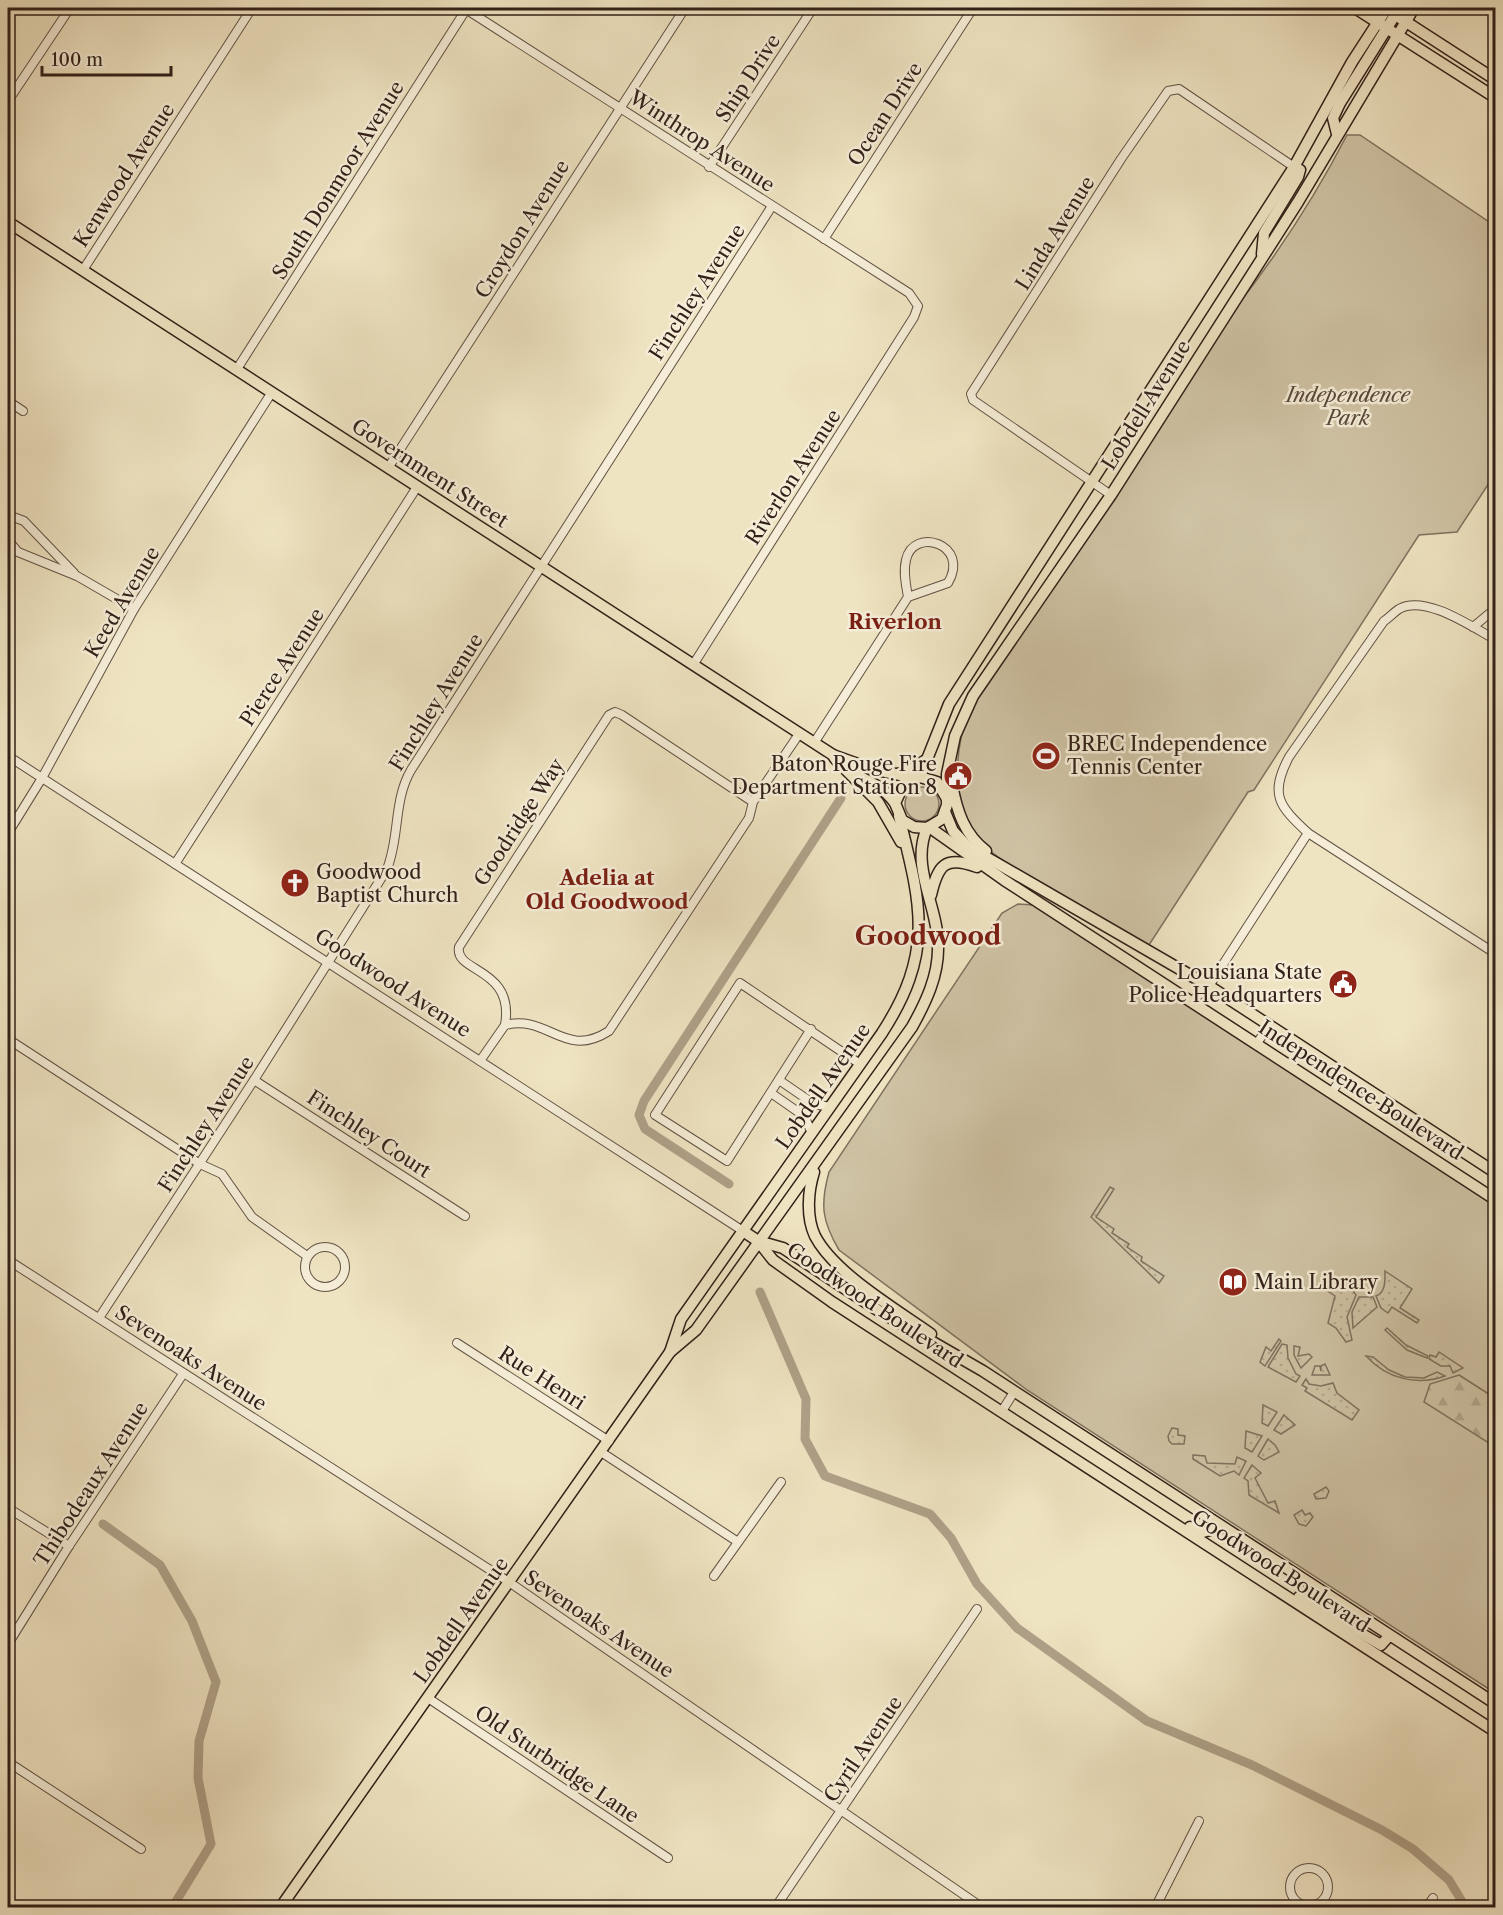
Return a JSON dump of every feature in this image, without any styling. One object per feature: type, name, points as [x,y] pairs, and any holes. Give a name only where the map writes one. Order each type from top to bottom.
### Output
[{"type":"main road","points":[[1355,8],[1496,98]]},
{"type":"main road","name":"Lobdell Avenue","points":[[947,799],[947,774],[955,736],[973,696],[1111,495],[1262,257],[1414,8]]},
{"type":"main road","points":[[1337,134],[1333,118],[1388,10],[1496,80]]},
{"type":"main road","name":"Lobdell Avenue","points":[[917,778],[949,704],[1093,483],[1382,25]]},
{"type":"main road","points":[[1262,257],[1264,233],[1298,177],[1300,170],[1294,167]]},
{"type":"main road","name":"Government Street","points":[[8,222],[833,755],[894,775],[917,778]]},
{"type":"main road","name":"Government Street","points":[[833,755],[837,763],[846,770],[875,783],[895,803]]},
{"type":"main road","points":[[894,775],[908,771],[926,760]]},
{"type":"main road","points":[[846,770],[878,802],[907,849]]},
{"type":"main road","points":[[947,774],[958,813],[966,830],[980,846],[1003,865]]},
{"type":"main road","points":[[928,828],[938,823],[945,812],[947,799],[937,782],[917,778],[899,789],[895,803],[898,814],[907,824],[928,828],[989,870]]},
{"type":"main road","points":[[945,812],[953,831],[962,841],[1003,865]]},
{"type":"main road","name":"Lobdell Avenue","points":[[670,1352],[681,1319],[882,1033],[910,980],[919,944],[918,898],[898,814]]},
{"type":"main road","name":"Lobdell Avenue","points":[[280,1908],[670,1352],[696,1330],[900,1045],[929,994],[938,946],[931,897],[920,856],[928,828]]},
{"type":"main road","points":[[931,897],[933,878],[946,864],[965,862],[989,870]]},
{"type":"main road","name":"Independence Boulevard","points":[[1003,865],[1209,986],[1496,1173]]},
{"type":"main road","name":"Independence Boulevard","points":[[989,870],[1496,1200]]},
{"type":"main road","points":[[919,944],[938,946]]},
{"type":"main road","points":[[882,1033],[900,1045]]},
{"type":"main road","points":[[817,1163],[809,1186],[809,1211],[815,1235],[834,1262],[982,1371]]},
{"type":"main road","name":"Goodwood Avenue","points":[[743,1231],[758,1241]]},
{"type":"main road","name":"Goodwood Boulevard","points":[[758,1241],[773,1260],[832,1302],[1496,1732]]},
{"type":"main road","name":"Goodwood Boulevard","points":[[758,1241],[783,1248],[879,1311],[982,1371],[1496,1704]]},
{"type":"main road","points":[[832,1302],[847,1297],[879,1311]]},
{"type":"main road","points":[[1165,1516],[1203,1532],[1210,1530],[1215,1524]]},
{"type":"main road","points":[[1281,1592],[1305,1599],[1381,1645],[1389,1636]]},
{"type":"street","points":[[8,101],[70,8]]},
{"type":"street","name":"Kenwood Avenue","points":[[82,270],[252,8]]},
{"type":"street","name":"Winthrop Avenue","points":[[466,8],[618,108],[909,293],[918,306]]},
{"type":"street","name":"South Donmoor Avenue","points":[[237,369],[466,8]]},
{"type":"street","name":"Croydon Avenue","points":[[388,468],[429,409],[618,108],[685,8]]},
{"type":"street","name":"Ship Drive","points":[[710,167],[813,8]]},
{"type":"street","name":"Ocean Drive","points":[[824,239],[973,8]]},
{"type":"street","name":"Linda Avenue","points":[[1093,483],[973,399],[971,394],[1121,159],[1168,91],[1173,88],[1246,132],[1294,167]]},
{"type":"street","name":"Finchley Avenue","points":[[99,1318],[254,1080],[387,869],[395,842],[400,796],[405,779],[772,206]]},
{"type":"street","name":"Riverlon Avenue","points":[[693,665],[914,317],[918,306]]},
{"type":"street","name":"Keed Avenue","points":[[8,833],[42,778],[134,609],[272,392]]},
{"type":"street","points":[[8,401],[23,411]]},
{"type":"street","points":[[1093,483],[1111,495]]},
{"type":"street","name":"Pierce Avenue","points":[[175,864],[417,487]]},
{"type":"street","points":[[8,515],[24,521],[77,576]]},
{"type":"street","points":[[8,540],[18,552],[77,576],[134,609]]},
{"type":"street","points":[[814,743],[908,597],[948,583],[955,565],[952,554],[936,543],[925,542],[911,549],[906,558],[905,572],[908,597]]},
{"type":"street","points":[[1496,640],[1445,612],[1421,605],[1400,608],[1384,621],[1289,757],[1279,775],[1277,797],[1286,813],[1308,833],[1496,954]]},
{"type":"street","points":[[1473,627],[1496,608]]},
{"type":"street","name":"Goodridge Way","points":[[505,1025],[506,1007],[501,988],[492,979],[462,959],[459,951],[462,941],[612,713],[622,715],[753,802]]},
{"type":"street","points":[[480,1061],[505,1025],[521,1022],[536,1024],[559,1038],[579,1042],[599,1037],[609,1031],[749,818],[753,802],[799,734]]},
{"type":"street","name":"Goodwood Avenue","points":[[8,756],[743,1231]]},
{"type":"street","points":[[1192,1001],[1209,986],[1308,833]]},
{"type":"street","points":[[811,1029],[727,1161],[655,1115],[740,984],[811,1029],[860,1064]]},
{"type":"street","points":[[1257,1043],[1269,1026]]},
{"type":"street","points":[[8,1039],[200,1164],[222,1174],[252,1217],[308,1256]]},
{"type":"street","points":[[1332,1092],[1344,1074]]},
{"type":"street","name":"Finchley Court","points":[[254,1080],[465,1216]]},
{"type":"street","points":[[779,1080],[814,1104],[830,1107]]},
{"type":"street","points":[[771,1093],[804,1116],[812,1133]]},
{"type":"street","points":[[332,1247],[345,1259],[346,1268],[343,1277],[337,1284],[328,1287],[311,1282],[305,1265],[308,1256],[314,1249],[332,1247]]},
{"type":"street","name":"Sevenoaks Avenue","points":[[8,1260],[509,1582],[983,1908]]},
{"type":"street","name":"Rue Henri","points":[[457,1343],[609,1441]]},
{"type":"street","name":"Thibodeaux Avenue","points":[[8,1644],[69,1546],[183,1374]]},
{"type":"street","points":[[1002,1411],[1014,1392]]},
{"type":"street","points":[[601,1452],[738,1542]]},
{"type":"street","points":[[714,1576],[781,1482]]},
{"type":"street","points":[[8,1508],[69,1546]]},
{"type":"street","name":"Cyril Avenue","points":[[775,1908],[977,1609]]},
{"type":"street","name":"Old Sturbridge Lane","points":[[428,1698],[668,1858]]},
{"type":"street","points":[[8,1762],[141,1850]]},
{"type":"street","points":[[1155,1908],[1199,1821]]},
{"type":"street","points":[[1301,1869],[1316,1869],[1327,1880],[1327,1894],[1317,1905],[1302,1906],[1291,1895],[1291,1880],[1301,1869]]},
{"type":"street","points":[[1494,1908],[1496,1897]]},
{"type":"street","points":[[1426,1908],[1433,1898]]},
{"type":"green space","name":"Independence Park","points":[[1347,135],[1360,135],[1495,226],[1495,474],[1457,532],[1419,535],[1254,790],[1248,792],[1149,945],[1006,863],[984,845],[972,830],[964,814],[960,797],[958,760],[960,742],[970,706],[1234,310],[1295,225]]},
{"type":"green space","points":[[922,787],[934,792],[939,804],[934,816],[922,821],[910,816],[905,804],[910,792]]},
{"type":"green space","points":[[1018,904],[1034,905],[1495,1202],[1495,1693],[1027,1390],[839,1250],[829,1230],[824,1212],[824,1194],[829,1172],[1002,913]]},
{"type":"green space","points":[[1110,1187],[1114,1189],[1096,1217],[1114,1229],[1112,1233],[1129,1244],[1127,1247],[1142,1257],[1141,1261],[1164,1276],[1159,1283],[1091,1217]]},
{"type":"green space","points":[[1385,1271],[1412,1289],[1400,1308],[1419,1320],[1417,1323],[1392,1307],[1388,1313],[1381,1308],[1376,1296],[1382,1292]]},
{"type":"green space","points":[[1347,1282],[1356,1295],[1347,1317],[1352,1340],[1346,1342],[1336,1328],[1328,1323],[1335,1296],[1323,1288],[1323,1284]]},
{"type":"green space","points":[[1359,1297],[1373,1297],[1377,1307],[1353,1328],[1352,1312]]},
{"type":"green space","points":[[1387,1328],[1406,1345],[1428,1356],[1427,1358],[1407,1350],[1385,1330]]},
{"type":"green space","points":[[1279,1339],[1281,1341],[1265,1366],[1260,1362],[1266,1347],[1271,1351]]},
{"type":"green space","points":[[1282,1344],[1287,1345],[1288,1358],[1296,1374],[1300,1376],[1296,1382],[1268,1367]]},
{"type":"green space","points":[[1294,1346],[1300,1347],[1298,1356],[1309,1354],[1312,1357],[1301,1368],[1294,1355]]},
{"type":"green space","points":[[1439,1352],[1463,1368],[1453,1373],[1450,1366],[1441,1366],[1429,1359],[1430,1355],[1436,1357]]},
{"type":"green space","points":[[1366,1356],[1373,1357],[1389,1370],[1405,1377],[1424,1378],[1437,1372],[1445,1376],[1424,1380],[1403,1378],[1383,1370]]},
{"type":"green space","points":[[1325,1364],[1330,1375],[1312,1375],[1315,1366],[1320,1366],[1321,1371],[1321,1366]]},
{"type":"green space","points":[[1459,1375],[1495,1398],[1495,1447],[1424,1402],[1430,1384]]},
{"type":"green space","points":[[1306,1379],[1309,1384],[1321,1386],[1333,1383],[1337,1393],[1359,1410],[1352,1420],[1305,1391],[1307,1388],[1302,1385]]},
{"type":"green space","points":[[1263,1405],[1277,1412],[1268,1426],[1262,1423]]},
{"type":"green space","points":[[1284,1415],[1295,1425],[1281,1434],[1274,1430]]},
{"type":"green space","points":[[1172,1428],[1178,1429],[1178,1435],[1185,1436],[1184,1444],[1172,1444],[1169,1441],[1168,1436]]},
{"type":"green space","points":[[1246,1431],[1262,1436],[1252,1452],[1245,1448]]},
{"type":"green space","points":[[1268,1439],[1279,1452],[1264,1460],[1258,1456]]},
{"type":"green space","points":[[1193,1455],[1205,1456],[1207,1463],[1235,1464],[1237,1457],[1246,1461],[1239,1475],[1234,1471],[1220,1476],[1193,1459]]},
{"type":"green space","points":[[1252,1465],[1261,1473],[1255,1478],[1268,1503],[1275,1501],[1279,1513],[1249,1495],[1248,1481],[1244,1478]]},
{"type":"green space","points":[[1326,1487],[1329,1491],[1326,1498],[1316,1499],[1314,1494]]},
{"type":"green space","points":[[1302,1510],[1305,1515],[1310,1513],[1313,1517],[1306,1526],[1299,1524],[1294,1515]]},
{"type":"waterway","points":[[729,1184],[645,1129],[639,1115],[644,1101],[841,798]]},
{"type":"waterway","points":[[760,1292],[806,1399],[805,1439],[825,1476],[930,1514],[951,1538],[977,1584],[1017,1628],[1147,1721],[1252,1765],[1382,1830],[1413,1849],[1449,1880],[1466,1908]]},
{"type":"waterway","points":[[103,1524],[160,1565],[192,1621],[216,1682],[199,1741],[198,1778],[211,1844],[172,1908]]},
{"type":"place","name":"BREC Independence Tennis Center","points":[[1046,756]]},
{"type":"place","name":"Baton Rouge Fire Department Station 8","points":[[958,776]]},
{"type":"place","name":"Goodwood Baptist Church","points":[[295,883]]},
{"type":"place","name":"Louisiana State Police Headquarters","points":[[1343,984]]},
{"type":"place","name":"Main Library","points":[[1233,1282]]},
{"type":"district","name":"Riverlon","points":[[895,621]]},
{"type":"district","name":"Adelia at Old Goodwood","points":[[607,889]]},
{"type":"district","name":"Goodwood","points":[[928,936]]}]
